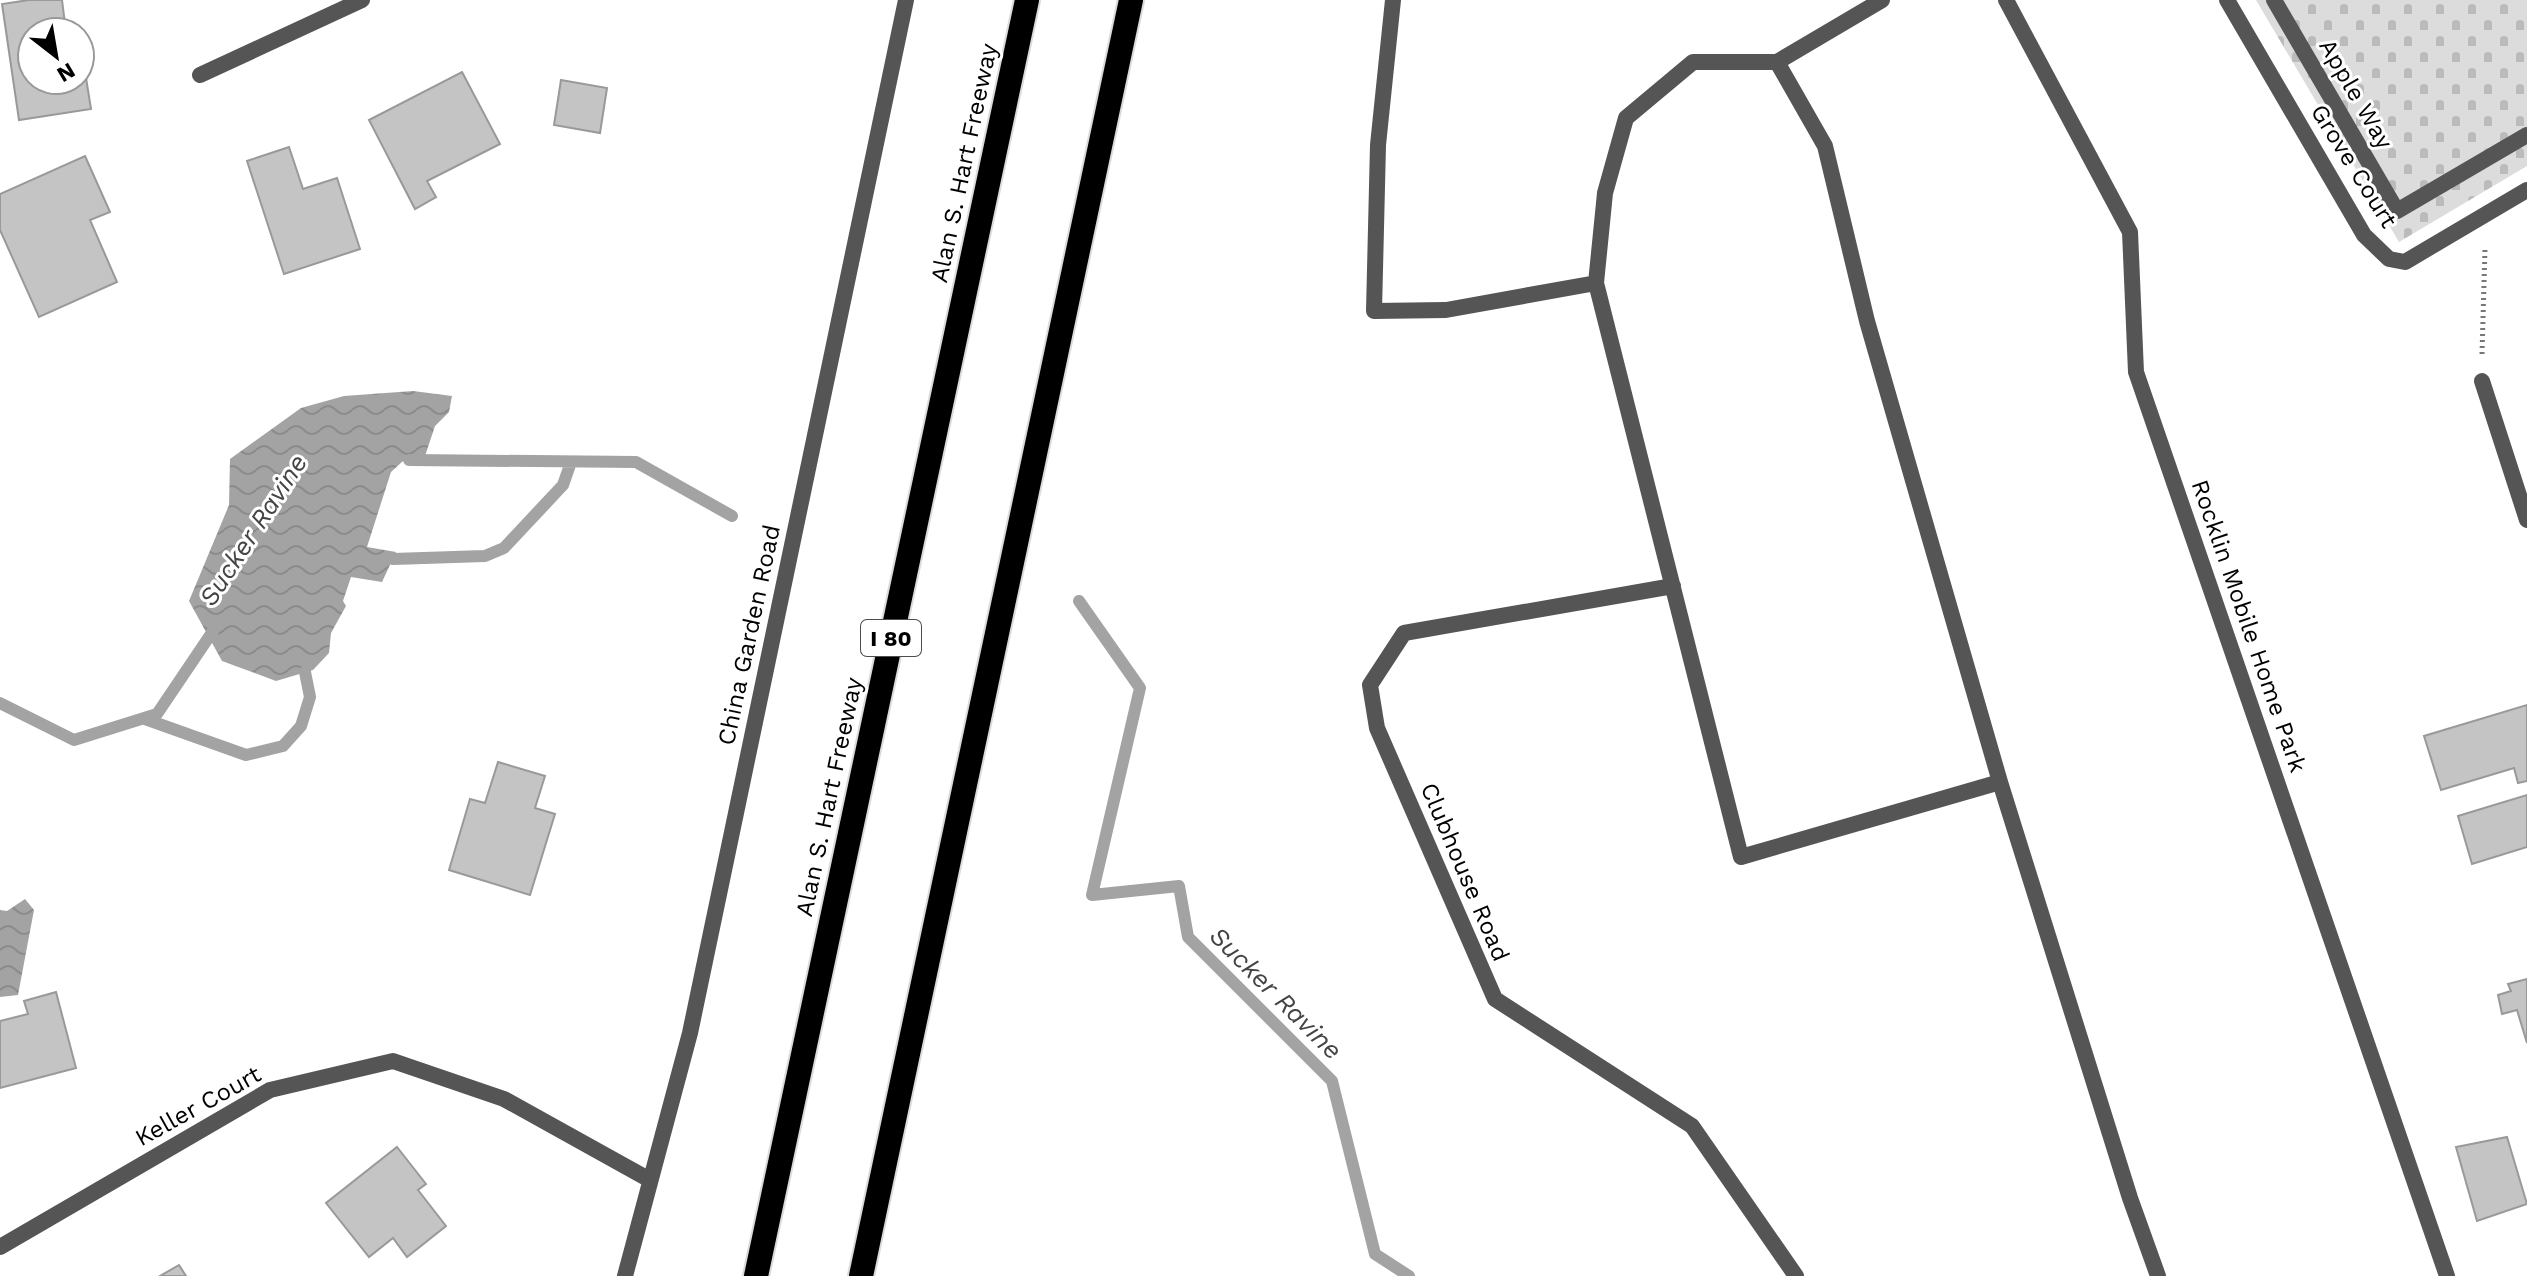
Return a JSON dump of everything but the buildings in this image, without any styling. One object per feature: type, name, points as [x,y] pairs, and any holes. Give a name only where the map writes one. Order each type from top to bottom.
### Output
[{"type":"highway","name":"Alan S. Hart Freeway","points":[[756,1276],[1027,0]]},
{"type":"highway","points":[[861,1276],[1131,0]]},
{"type":"street","points":[[200,75],[362,0]]},
{"type":"street","name":"China Garden Road","points":[[625,1276],[690,1033],[906,0]]},
{"type":"street","points":[[1393,0],[1378,145],[1374,311],[1446,310],[1596,283]]},
{"type":"street","points":[[1882,0],[1777,62],[1693,62],[1626,118],[1605,193],[1596,283],[1741,857],[2000,782]]},
{"type":"street","name":"Rocklin Mobile Home Park","points":[[2006,0],[2130,232],[2136,372],[2447,1276]]},
{"type":"street","name":"Grove Court","points":[[2227,0],[2364,235],[2389,259],[2405,262],[2527,190]]},
{"type":"street","name":"Apple Way","points":[[2274,0],[2397,211],[2527,135]]},
{"type":"street","points":[[1777,62],[1825,146],[1871,336],[2000,782],[2130,1198],[2158,1276]]},
{"type":"street","points":[[2482,381],[2527,520]]},
{"type":"street","name":"Clubhouse Road","points":[[1673,586],[1404,633],[1370,685],[1377,728],[1495,999],[1692,1126],[1796,1276]]},
{"type":"street","name":"Keller Court","points":[[0,1247],[270,1090],[393,1061],[504,1099],[650,1180]]},
{"type":"path","points":[[2482,381],[2486,215]]},
{"type":"green space","points":[[2256,0],[2527,0],[2527,166],[2399,242]]},
{"type":"water","points":[[413,391],[452,396],[449,412],[435,426],[422,465],[403,461],[391,472],[367,547],[396,552],[382,582],[351,577],[343,601],[346,606],[331,633],[329,653],[313,670],[276,681],[222,661],[189,601],[229,505],[230,459],[301,408],[344,396]]},
{"type":"water","points":[[25,899],[34,910],[18,995],[0,997],[0,910],[7,911]]},
{"type":"waterway","name":"Sucker Ravine","points":[[409,460],[636,462],[732,516]]},
{"type":"waterway","points":[[393,559],[485,556],[504,548],[563,485],[571,462]]},
{"type":"waterway","name":"Sucker Ravine","points":[[1079,601],[1140,688],[1092,895],[1179,886],[1188,937],[1332,1081],[1375,1254],[1409,1276]]},
{"type":"waterway","name":"Sucker Ravine","points":[[0,703],[74,740],[157,714],[217,625]]},
{"type":"waterway","points":[[145,719],[246,755],[283,746],[301,726],[310,697],[305,672]]}]
